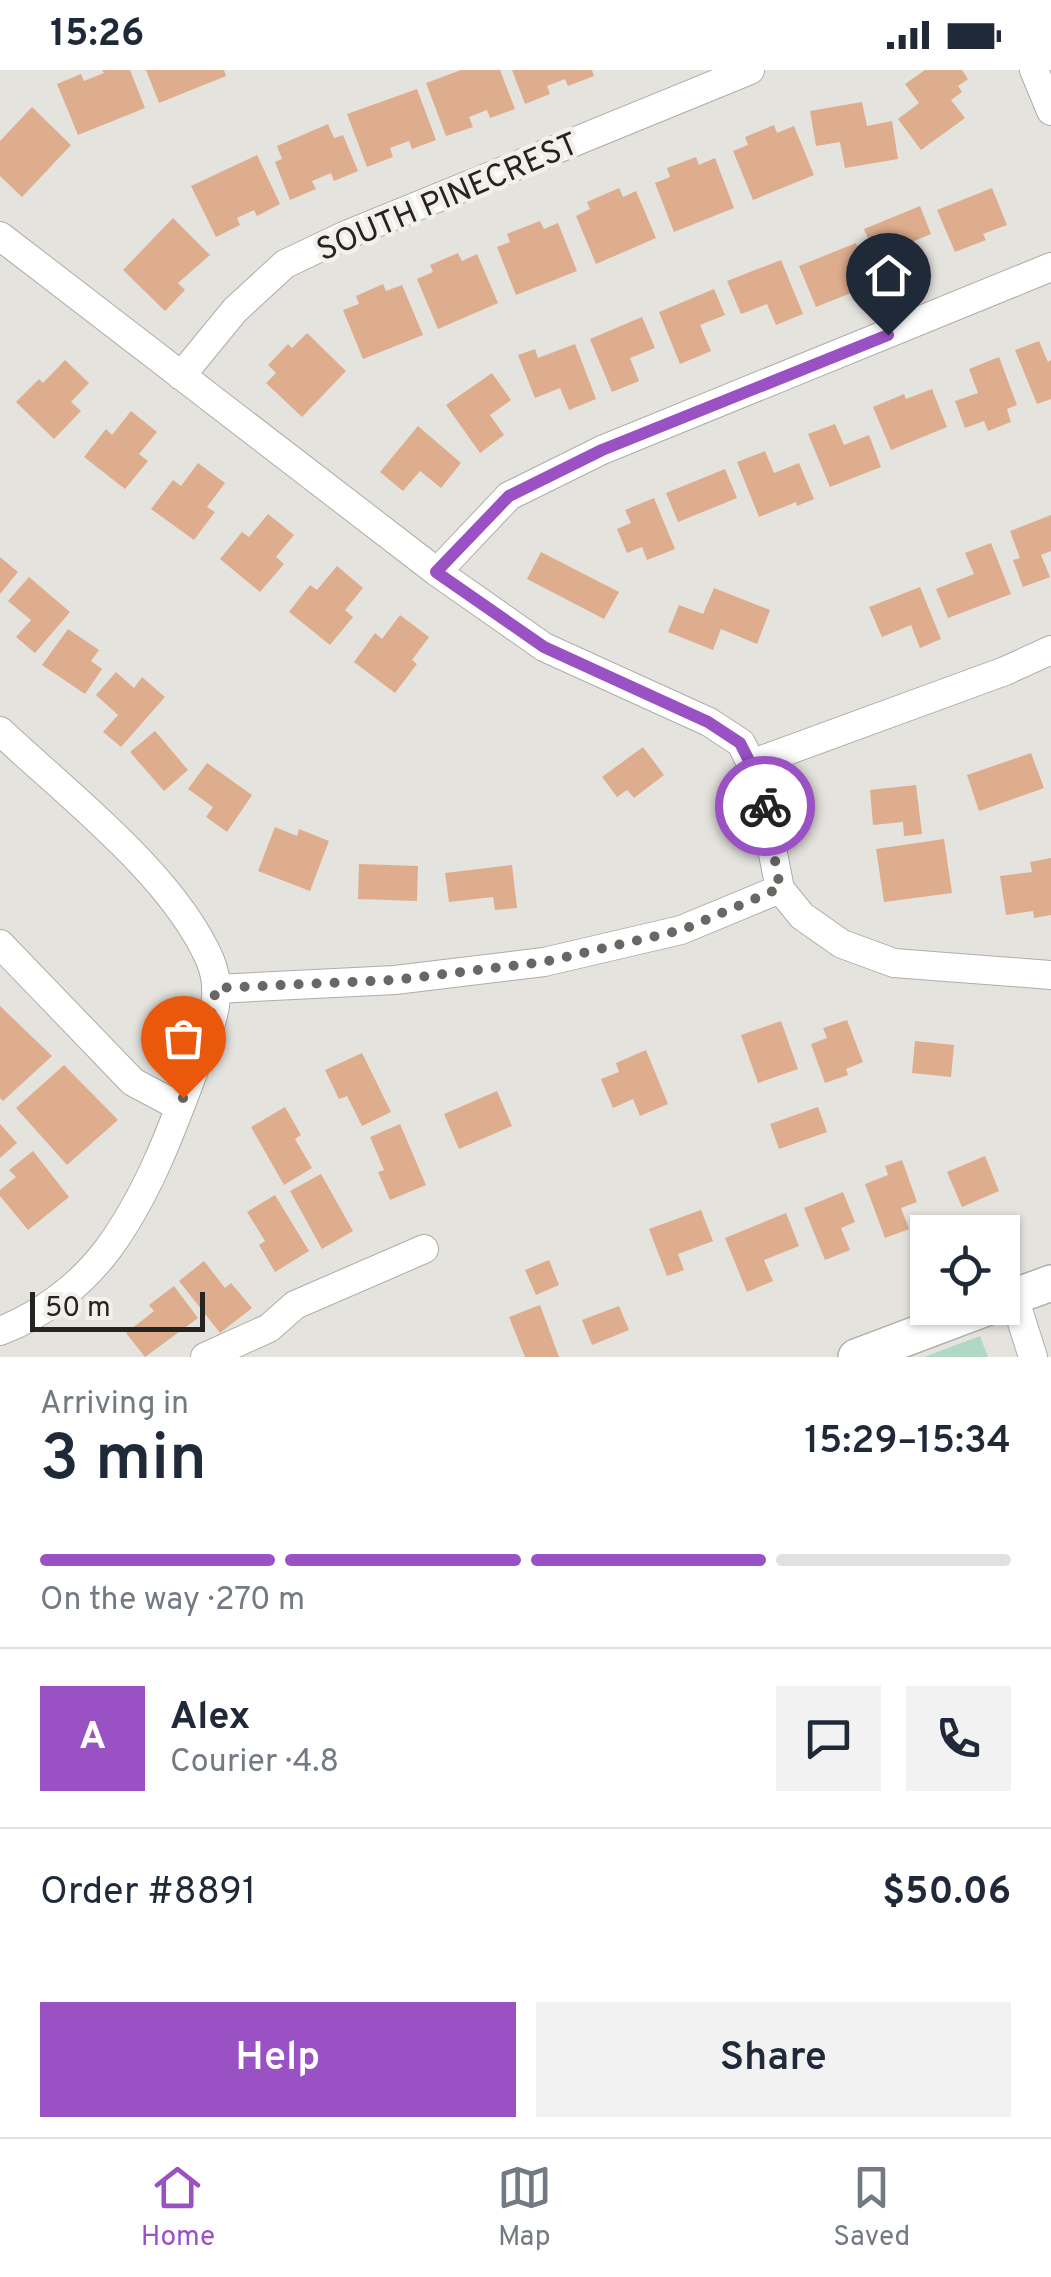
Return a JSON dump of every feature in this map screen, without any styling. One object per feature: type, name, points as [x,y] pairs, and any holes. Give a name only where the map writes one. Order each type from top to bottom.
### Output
[{"type":"main road","points":[[1020,1294],[1051,1282]]},
{"type":"main road","points":[[856,1357],[940,1325]]},
{"type":"street","name":"SOUTH PINECREST","points":[[182,376],[235,310],[285,264],[344,236],[750,70]]},
{"type":"street","points":[[1034,70],[1051,111]]},
{"type":"street","points":[[0,236],[436,572],[544,647],[708,722],[740,743],[769,820],[780,888],[802,916],[842,944],[894,963],[1051,975]]},
{"type":"street","points":[[436,572],[509,496],[602,450],[1051,268]]},
{"type":"street","points":[[751,764],[1005,671],[1051,650]]},
{"type":"street","points":[[0,731],[138,858],[196,933],[210,961],[216,988],[208,1033],[152,1176],[108,1248],[70,1290],[0,1331]]},
{"type":"street","points":[[216,988],[395,980],[544,962],[682,930],[780,888]]},
{"type":"street","points":[[0,944],[133,1082],[180,1107]]},
{"type":"street","points":[[206,1357],[269,1328],[295,1305],[424,1249]]},
{"type":"street","points":[[1014,1325],[1033,1357]]},
{"type":"green space","points":[[980,1336],[988,1357],[924,1357]]},
{"type":"building","points":[[102,70],[130,70],[145,108],[78,135],[57,84],[81,74],[84,81],[104,73]]},
{"type":"building","points":[[146,70],[224,70],[226,76],[159,103]]},
{"type":"building","points":[[461,70],[500,70],[515,109],[490,118],[487,110],[469,117],[473,127],[446,136],[426,83]]},
{"type":"building","points":[[512,70],[592,70],[594,76],[568,86],[565,79],[547,86],[550,94],[525,104]]},
{"type":"building","points":[[925,70],[962,70],[968,79],[958,86],[962,92],[951,100],[965,118],[921,150],[898,119],[919,103],[905,84]]},
{"type":"building","points":[[417,89],[436,140],[412,149],[409,141],[390,148],[393,157],[367,167],[347,114]]},
{"type":"building","points":[[862,102],[867,126],[892,121],[898,159],[845,168],[840,142],[816,146],[810,111]]},
{"type":"building","points":[[32,107],[71,145],[22,197],[0,176],[0,141]]},
{"type":"building","points":[[328,124],[334,138],[343,135],[358,171],[334,181],[331,173],[312,181],[316,189],[290,200],[275,162],[282,159],[277,146]]},
{"type":"building","points":[[774,125],[777,133],[794,126],[814,175],[753,200],[733,151],[748,145],[745,137]]},
{"type":"building","points":[[257,155],[280,204],[257,216],[254,210],[237,218],[240,225],[216,237],[191,186]]},
{"type":"building","points":[[696,157],[699,165],[715,158],[734,208],[674,232],[655,183],[670,177],[667,168]]},
{"type":"building","points":[[619,188],[623,197],[636,191],[656,238],[596,264],[576,216],[590,209],[587,202]]},
{"type":"building","points":[[992,188],[1007,225],[983,234],[986,240],[955,252],[937,210]]},
{"type":"building","points":[[920,206],[931,234],[905,245],[914,267],[884,278],[864,229]]},
{"type":"building","points":[[173,218],[210,255],[178,283],[185,290],[165,311],[123,270]]},
{"type":"building","points":[[540,221],[544,229],[558,223],[577,271],[516,295],[497,247],[510,242],[507,234]]},
{"type":"building","points":[[856,243],[873,284],[816,307],[799,266]]},
{"type":"building","points":[[458,253],[462,261],[477,254],[498,303],[438,329],[417,279],[433,272],[430,265]]},
{"type":"building","points":[[781,260],[803,314],[776,325],[767,304],[741,314],[727,281]]},
{"type":"building","points":[[383,284],[386,291],[402,285],[423,335],[363,359],[343,310],[359,304],[356,296]]},
{"type":"building","points":[[714,289],[725,315],[700,325],[711,351],[680,364],[659,312]]},
{"type":"building","points":[[642,317],[655,348],[630,358],[639,381],[612,392],[590,339]]},
{"type":"building","points":[[307,333],[346,371],[302,417],[266,383],[276,373],[268,365],[288,344],[292,348]]},
{"type":"building","points":[[1039,341],[1048,362],[1051,360],[1051,399],[1037,404],[1015,350]]},
{"type":"building","points":[[575,344],[596,399],[569,410],[560,388],[535,398],[518,355],[535,349],[538,358]]},
{"type":"building","points":[[999,357],[1017,405],[1007,409],[1011,422],[988,431],[984,421],[965,428],[955,401],[978,393],[969,369]]},
{"type":"building","points":[[65,360],[89,383],[71,402],[81,411],[54,439],[16,402],[39,379],[43,383]]},
{"type":"building","points":[[492,373],[511,400],[490,415],[504,435],[480,453],[446,405]]},
{"type":"building","points":[[932,389],[947,427],[891,450],[873,407],[904,394],[906,399]]},
{"type":"building","points":[[131,411],[157,432],[139,454],[148,461],[125,489],[84,457],[106,429],[112,435]]},
{"type":"building","points":[[835,424],[844,445],[869,435],[881,467],[830,487],[808,434]]},
{"type":"building","points":[[418,426],[461,463],[441,488],[420,471],[403,491],[380,472]]},
{"type":"building","points":[[765,451],[774,473],[799,463],[814,499],[759,517],[737,462]]},
{"type":"building","points":[[198,463],[225,483],[207,507],[215,512],[194,540],[151,509],[173,480],[181,486]]},
{"type":"building","points":[[725,469],[737,498],[678,522],[666,493]]},
{"type":"building","points":[[654,498],[675,549],[647,560],[642,547],[627,553],[617,529],[631,523],[625,510]]},
{"type":"building","points":[[268,514],[294,535],[276,557],[284,564],[260,592],[220,559],[242,532],[249,537]]},
{"type":"building","points":[[1051,515],[1051,551],[1041,555],[1050,577],[1023,587],[1013,560],[1020,558],[1010,531]]},
{"type":"building","points":[[991,543],[1011,594],[948,618],[936,589],[974,574],[965,553]]},
{"type":"building","points":[[541,552],[619,592],[604,619],[527,579]]},
{"type":"building","points":[[0,557],[18,572],[0,594]]},
{"type":"building","points":[[337,566],[363,588],[345,610],[353,617],[330,645],[289,612],[310,585],[317,590]]},
{"type":"building","points":[[29,577],[70,612],[35,653],[16,637],[31,620],[8,601]]},
{"type":"building","points":[[920,587],[941,639],[920,648],[911,625],[882,637],[869,607]]},
{"type":"building","points":[[714,588],[770,610],[757,644],[721,629],[713,650],[668,632],[679,605],[703,614]]},
{"type":"building","points":[[400,615],[429,637],[412,660],[417,664],[395,693],[354,662],[375,633],[382,639]]},
{"type":"building","points":[[68,629],[99,650],[91,661],[102,669],[85,694],[42,665]]},
{"type":"building","points":[[116,672],[134,688],[142,677],[165,697],[121,747],[103,732],[118,715],[96,695]]},
{"type":"building","points":[[155,731],[188,770],[164,791],[130,752]]},
{"type":"building","points":[[643,747],[664,775],[634,798],[627,790],[617,797],[602,777]]},
{"type":"building","points":[[1031,753],[1044,788],[979,811],[967,775]]},
{"type":"building","points":[[207,763],[252,795],[227,832],[206,817],[213,807],[188,789]]},
{"type":"building","points":[[916,785],[922,834],[904,836],[903,822],[873,825],[870,790]]},
{"type":"building","points":[[275,827],[297,836],[299,829],[329,841],[310,891],[258,871]]},
{"type":"building","points":[[944,839],[952,893],[884,902],[876,849]]},
{"type":"building","points":[[1051,858],[1051,915],[1034,918],[1033,911],[1006,915],[1000,876],[1032,872],[1030,862]]},
{"type":"building","points":[[359,864],[418,866],[417,901],[358,899]]},
{"type":"building","points":[[512,865],[517,908],[495,910],[493,897],[449,902],[445,873]]},
{"type":"building","points":[[0,1006],[52,1056],[3,1101],[0,1098]]},
{"type":"building","points":[[847,1020],[863,1062],[846,1069],[848,1075],[825,1083],[811,1044],[827,1038],[823,1028]]},
{"type":"building","points":[[781,1021],[798,1069],[758,1083],[741,1035]]},
{"type":"building","points":[[915,1041],[954,1045],[951,1077],[912,1073]]},
{"type":"building","points":[[646,1050],[668,1104],[640,1116],[633,1099],[613,1108],[601,1079],[619,1072],[616,1063]]},
{"type":"building","points":[[362,1053],[391,1112],[362,1126],[347,1096],[339,1099],[325,1070]]},
{"type":"building","points":[[64,1065],[118,1120],[67,1165],[16,1108]]},
{"type":"building","points":[[497,1091],[512,1126],[459,1149],[444,1114]]},
{"type":"building","points":[[285,1107],[301,1135],[295,1139],[312,1168],[284,1185],[251,1127]]},
{"type":"building","points":[[818,1107],[827,1132],[779,1149],[770,1124]]},
{"type":"building","points":[[0,1124],[17,1143],[0,1158]]},
{"type":"building","points":[[400,1124],[426,1185],[390,1200],[378,1172],[384,1170],[370,1137]]},
{"type":"building","points":[[33,1151],[69,1197],[28,1230],[0,1196],[0,1190],[16,1177],[9,1170]]},
{"type":"building","points":[[985,1156],[999,1191],[962,1207],[947,1172]]},
{"type":"building","points":[[902,1160],[917,1202],[901,1208],[909,1229],[885,1238],[865,1184],[888,1175],[885,1166]]},
{"type":"building","points":[[321,1174],[353,1231],[322,1249],[290,1191]]},
{"type":"building","points":[[843,1192],[855,1222],[841,1228],[850,1250],[825,1260],[804,1208]]},
{"type":"building","points":[[275,1195],[309,1251],[275,1272],[259,1245],[265,1241],[247,1212]]},
{"type":"building","points":[[701,1210],[713,1241],[678,1254],[684,1270],[667,1276],[649,1229]]},
{"type":"building","points":[[786,1213],[799,1246],[764,1260],[773,1281],[747,1292],[725,1238]]},
{"type":"building","points":[[549,1260],[559,1285],[536,1295],[525,1270]]},
{"type":"building","points":[[204,1261],[225,1288],[231,1283],[252,1308],[220,1333],[179,1281]]},
{"type":"building","points":[[174,1286],[198,1318],[145,1357],[126,1333],[154,1311],[149,1305]]},
{"type":"building","points":[[540,1305],[559,1357],[525,1357],[509,1317]]},
{"type":"building","points":[[619,1306],[629,1330],[592,1345],[582,1320]]},
{"type":"way so far","points":[[183,1098],[208,1033],[216,988],[395,980],[544,962],[682,930],[780,888],[765,806]]},
{"type":"route","points":[[765,806],[758,778],[740,743],[708,722],[544,647],[436,572],[509,496],[602,450],[888,335]]}]
